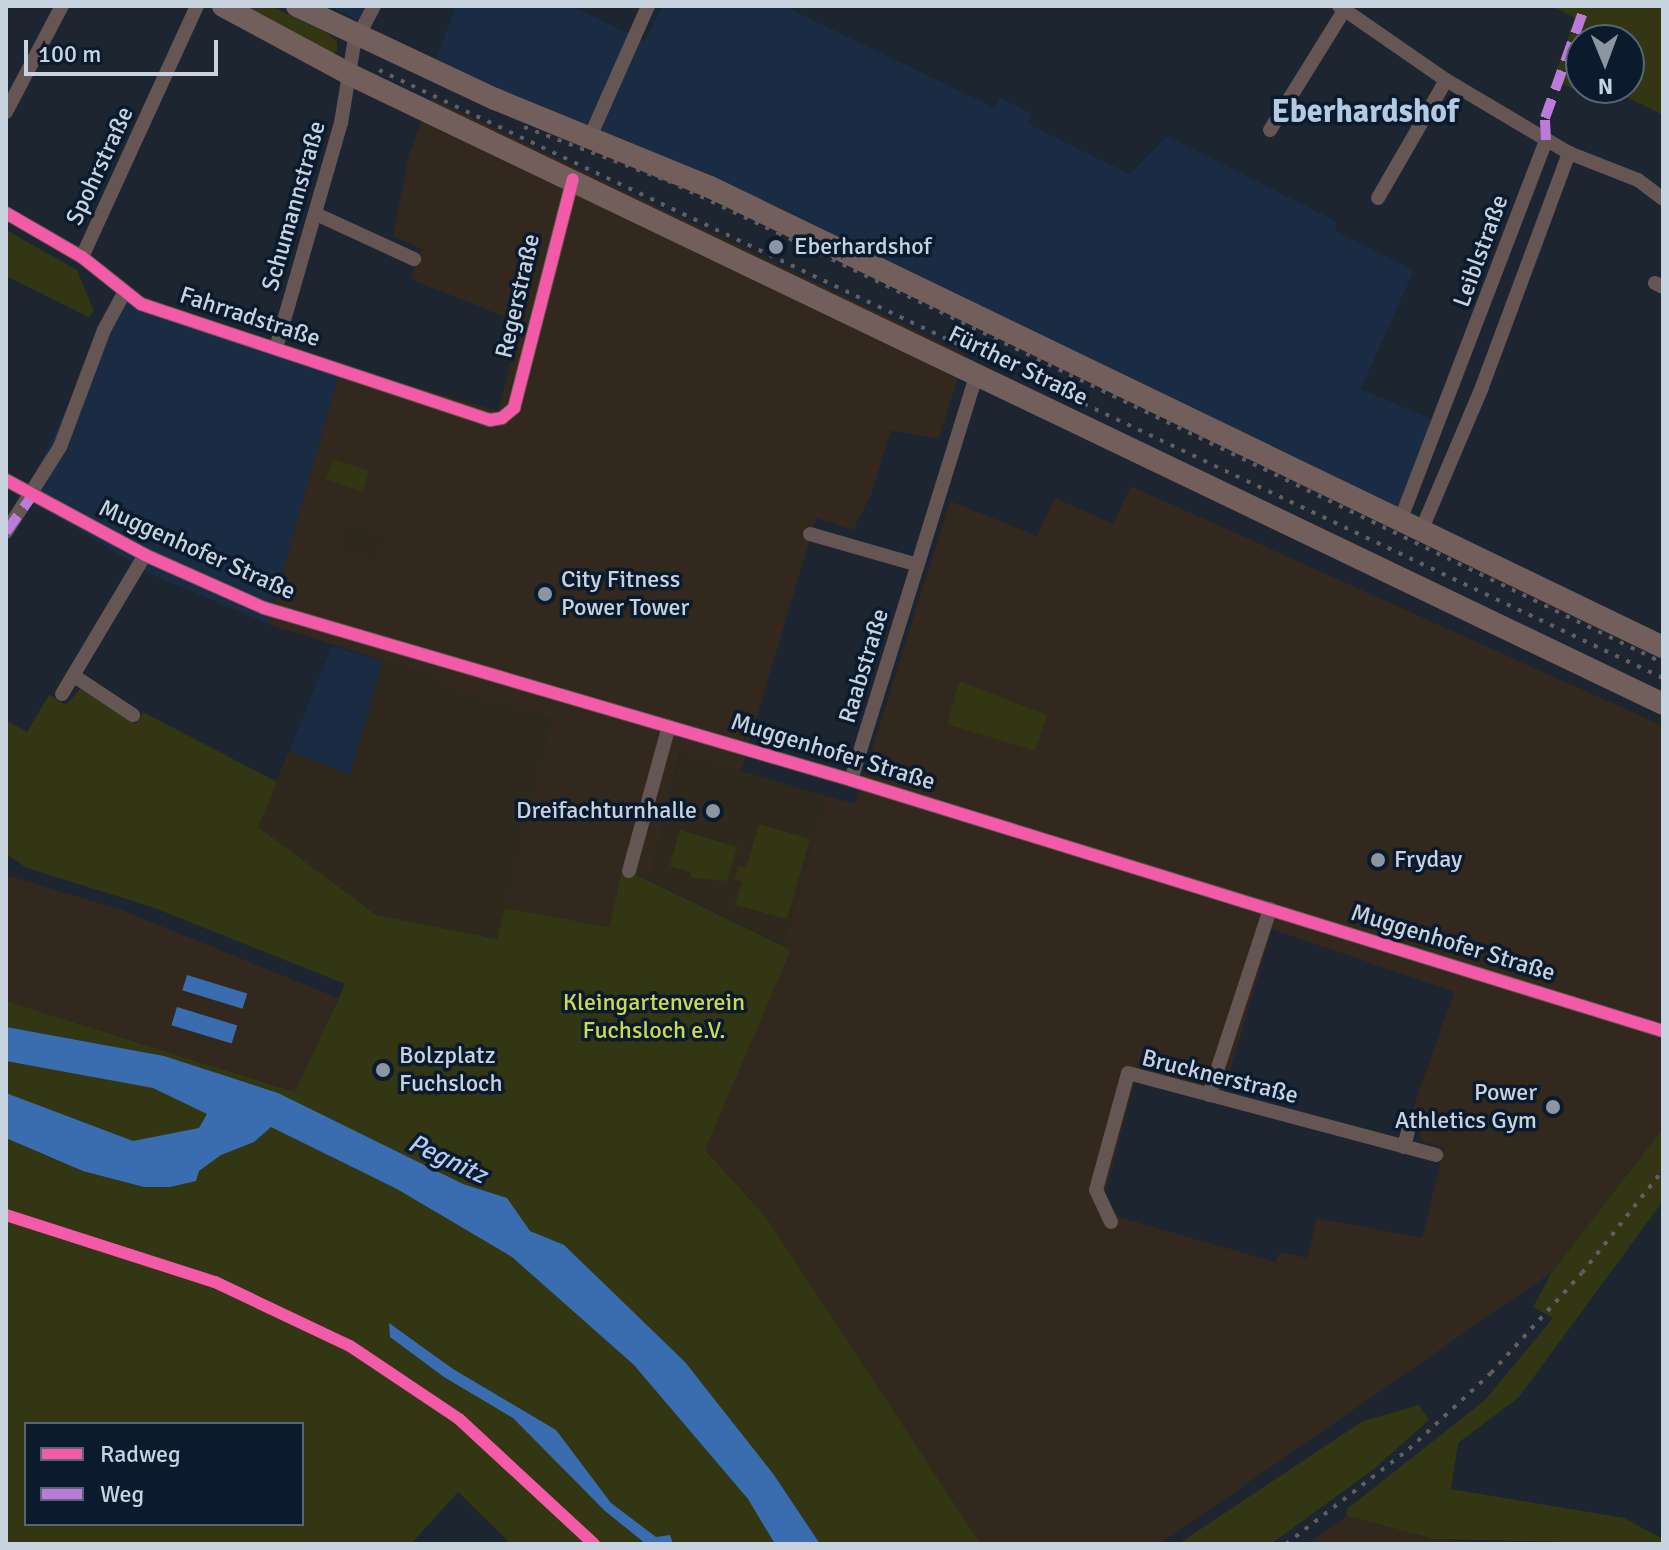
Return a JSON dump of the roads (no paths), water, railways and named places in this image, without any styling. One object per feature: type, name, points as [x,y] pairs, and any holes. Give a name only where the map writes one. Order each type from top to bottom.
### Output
[{"type":"main road","name":"Fürther Straße","points":[[223,6],[351,75],[1663,704]]},
{"type":"main road","name":"Fürther Straße","points":[[297,6],[729,196],[1663,647]]},
{"type":"street","points":[[6,112],[62,6]]},
{"type":"street","name":"Spohrstraße","points":[[82,257],[197,6]]},
{"type":"street","points":[[351,75],[357,34],[374,6]]},
{"type":"street","points":[[590,137],[648,6]]},
{"type":"street","points":[[1270,130],[1343,7],[1446,80],[1569,153],[1638,180],[1663,199]]},
{"type":"street","name":"Schumannstraße","points":[[276,348],[316,214],[351,75]]},
{"type":"street","points":[[1378,198],[1446,80]]},
{"type":"street","name":"Leiblstraße","points":[[1400,521],[1458,378],[1546,140]]},
{"type":"street","name":"Leiblstraße","points":[[1421,531],[1482,387],[1569,153]]},
{"type":"street","name":"Regerstraße","points":[[502,418],[514,408],[573,179]]},
{"type":"street","name":"Fahrradstraße","points":[[6,213],[82,257],[141,304],[490,420],[502,418]]},
{"type":"street","points":[[316,214],[414,259]]},
{"type":"street","points":[[6,532],[32,496],[60,447],[104,330],[125,291]]},
{"type":"street","name":"Raabstraße","points":[[851,780],[976,375]]},
{"type":"street","points":[[1458,378],[1482,387]]},
{"type":"street","name":"Muggenhofer Straße","points":[[6,480],[145,555],[277,612],[851,780],[1663,1031]]},
{"type":"street","points":[[1413,491],[1433,500]]},
{"type":"street","points":[[810,534],[918,565]]},
{"type":"street","points":[[62,694],[145,555]]},
{"type":"street","points":[[74,676],[133,715]]},
{"type":"street","points":[[629,871],[669,726]]},
{"type":"street","points":[[1209,1095],[1270,909]]},
{"type":"street","name":"Brucknerstraße","points":[[1111,1222],[1096,1190],[1128,1073],[1436,1155]]},
{"type":"street","points":[[1404,1147],[1411,1118]]},
{"type":"water","points":[[187,975],[247,993],[243,1009],[182,990]]},
{"type":"water","points":[[177,1007],[237,1025],[232,1044],[171,1025]]},
{"type":"water","points":[[6,1027],[164,1056],[278,1093],[463,1184],[507,1198],[530,1231],[564,1245],[685,1362],[774,1475],[820,1544],[775,1544],[748,1499],[634,1365],[512,1257],[397,1189],[271,1127],[254,1142],[221,1155],[199,1171],[196,1181],[170,1187],[144,1187],[83,1171],[6,1138],[6,1093],[133,1141],[199,1128],[207,1114],[153,1088],[6,1061]]},
{"type":"water","points":[[389,1323],[453,1369],[556,1430],[611,1503],[656,1537],[670,1535],[673,1544],[646,1544],[605,1511],[513,1418],[444,1377],[390,1337]]},
{"type":"railway","points":[[379,70],[1663,678]]},
{"type":"railway","points":[[524,127],[668,181],[1663,663]]},
{"type":"railway","points":[[1286,1544],[1409,1449],[1491,1373],[1582,1273],[1663,1170]]},
{"type":"place","name":"Eberhardshof","points":[[776,247]]},
{"type":"place","name":"City Fitness Power Tower","points":[[545,594]]},
{"type":"place","name":"Dreifachturnhalle","points":[[713,811]]},
{"type":"place","name":"Fryday","points":[[1378,860]]},
{"type":"place","name":"Bolzplatz Fuchsloch","points":[[383,1070]]},
{"type":"place","name":"Power Athletics Gym","points":[[1553,1107]]},
{"type":"district","name":"Eberhardshof","points":[[1365,112]]},
{"type":"park label","name":"Kleingartenverein Fuchsloch e.V.","points":[[654,1017]]},
{"type":"water label","name":"Pegnitz","points":[[447,1160]]}]
